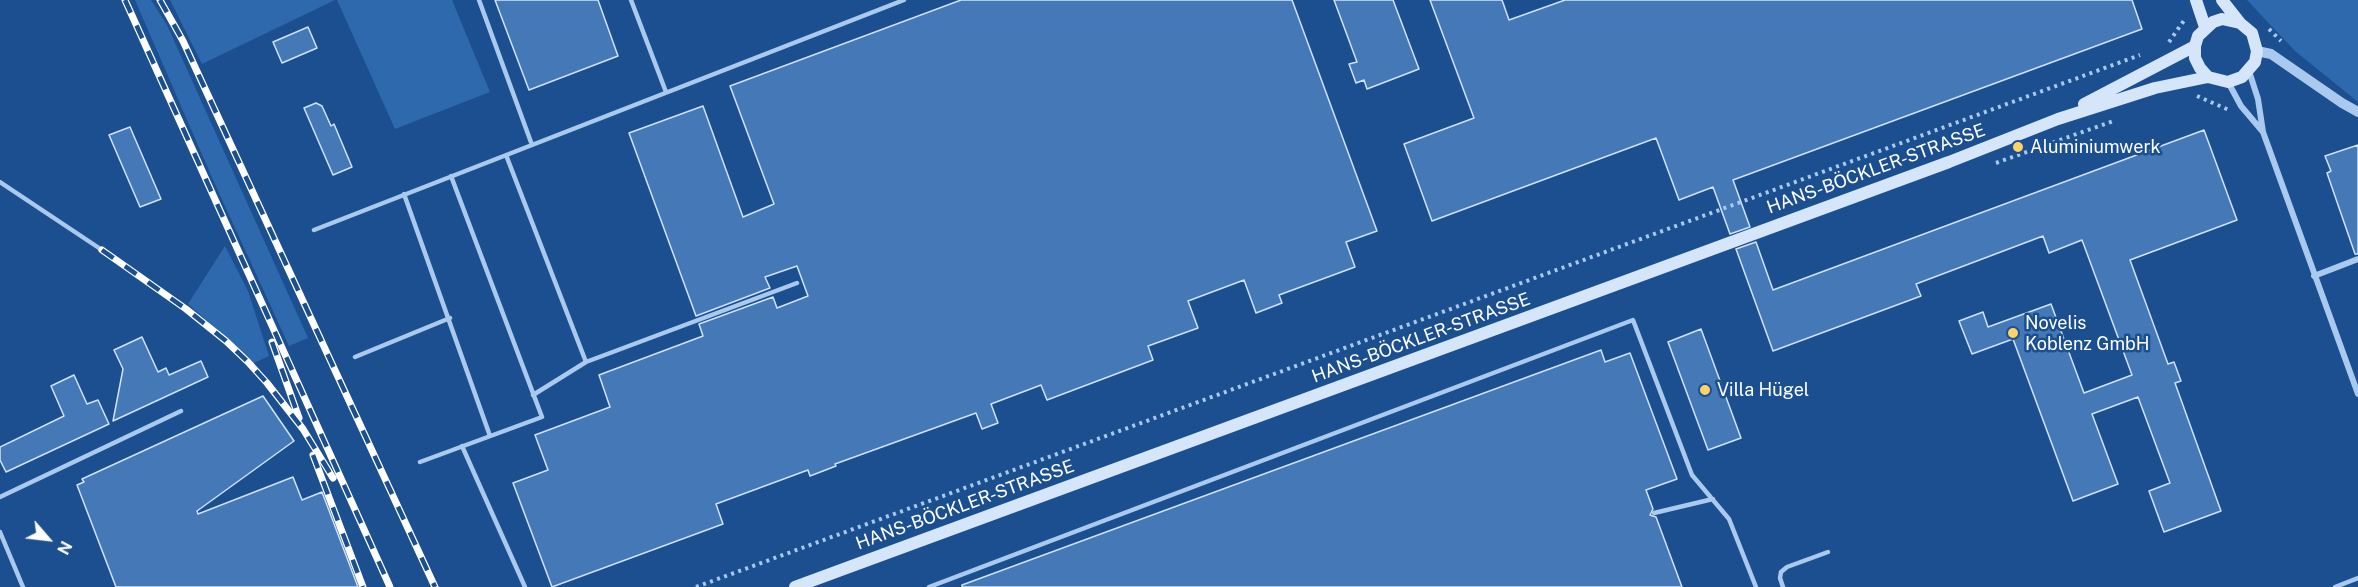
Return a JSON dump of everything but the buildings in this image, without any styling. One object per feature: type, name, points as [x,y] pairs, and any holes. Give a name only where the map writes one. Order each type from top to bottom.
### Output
[{"type":"main road","points":[[2196,0],[2205,27]]},
{"type":"main road","points":[[2222,0],[2240,23],[2252,33],[2257,51],[2249,71],[2235,80],[2228,82],[2208,76],[2200,68],[2195,58],[2198,36],[2205,27],[2222,19],[2240,23]]},
{"type":"main road","name":"HANS-BÖCKLER-STRASSE","points":[[2058,118],[2195,46]]},
{"type":"main road","name":"HANS-BÖCKLER-STRASSE","points":[[795,587],[1927,170],[2058,118],[2155,88],[2208,76]]},
{"type":"street","points":[[2257,51],[2271,54],[2342,104],[2358,111]]},
{"type":"street","points":[[2249,71],[2258,99],[2263,132],[2358,394]]},
{"type":"street","points":[[2228,82],[2241,106],[2263,132]]},
{"type":"street","points":[[2314,276],[2358,259]]},
{"type":"lane","points":[[479,0],[532,145]]},
{"type":"lane","points":[[631,0],[666,92]]},
{"type":"lane","points":[[314,230],[904,0]]},
{"type":"lane","points":[[506,155],[586,362]]},
{"type":"lane","points":[[420,462],[542,417],[451,176]]},
{"type":"lane","points":[[0,182],[102,250]]},
{"type":"lane","points":[[404,194],[450,318],[490,436]]},
{"type":"lane","points":[[533,395],[586,362],[797,283]]},
{"type":"lane","points":[[355,357],[450,318]]},
{"type":"lane","points":[[929,587],[1633,320],[1692,475],[1729,519],[1756,587]]},
{"type":"lane","points":[[0,497],[181,411]]},
{"type":"lane","points":[[462,446],[525,587]]},
{"type":"lane","points":[[1654,513],[1713,499]]},
{"type":"lane","points":[[0,532],[23,587]]},
{"type":"lane","points":[[1783,587],[1781,572],[1787,567],[1828,552]]},
{"type":"lane","points":[[2335,587],[2358,578]]},
{"type":"path","points":[[696,587],[2145,53]]},
{"type":"path","points":[[2186,96],[2196,96],[2231,112]]},
{"type":"path","points":[[2001,161],[2126,116]]},
{"type":"shaded area","points":[[135,0],[151,0],[167,25],[308,338],[289,346],[214,182]]},
{"type":"shaded area","points":[[170,0],[335,0],[202,64]]},
{"type":"shaded area","points":[[337,0],[452,0],[490,92],[395,129]]},
{"type":"shaded area","points":[[2247,0],[2358,0],[2358,102],[2295,51]]},
{"type":"shaded area","points":[[225,246],[248,291],[269,356],[254,363],[188,304]]},
{"type":"railway","points":[[125,0],[390,587]]},
{"type":"railway","points":[[160,0],[183,41],[435,587]]},
{"type":"railway","points":[[102,250],[186,309],[248,362],[303,429],[333,478]]},
{"type":"railway","points":[[272,342],[299,418]]},
{"type":"railway","points":[[313,455],[363,587]]},
{"type":"place","name":"Aluminiumwerk","points":[[2018,147]]},
{"type":"place","name":"Novelis Koblenz GmbH","points":[[2013,333]]},
{"type":"place","name":"Villa Hügel","points":[[1705,390]]}]
